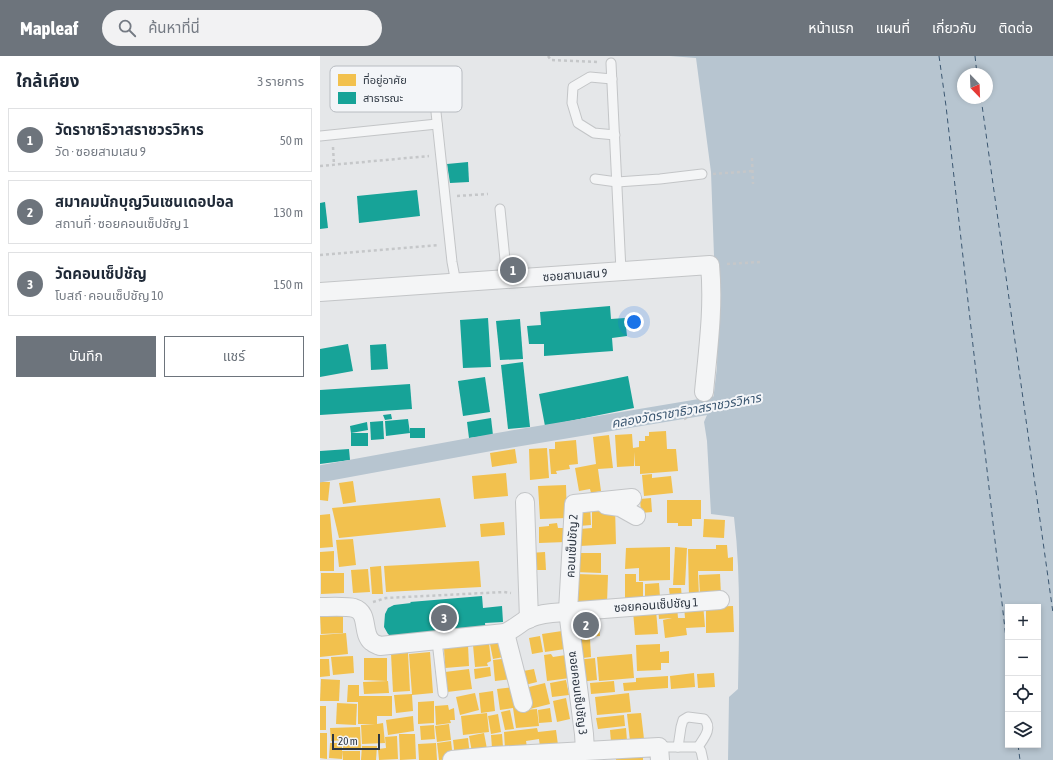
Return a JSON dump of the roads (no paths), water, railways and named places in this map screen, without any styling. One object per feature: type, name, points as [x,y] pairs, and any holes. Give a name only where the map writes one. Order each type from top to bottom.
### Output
[{"type":"street","name":"ซอยสามเสน 9","points":[[320,292],[710,265],[712,285],[711,320],[704,392]]},
{"type":"street","name":"คอนเซ็ปชัญ 2","points":[[568,611],[574,504],[632,498]]},
{"type":"street","name":"คอนเซ็ปชัญ 2","points":[[596,501],[607,506],[620,507],[636,516]]},
{"type":"street","points":[[525,502],[529,619]]},
{"type":"street","name":"ซอยคอนเซ็ปชัญ 1","points":[[505,633],[529,619],[540,615],[568,611],[720,600]]},
{"type":"street","points":[[320,607],[354,608],[359,611],[365,618],[366,634],[372,642],[380,646],[505,633],[523,703]]},
{"type":"street","name":"ซอยคอนเซ็ปชัญ 3","points":[[568,611],[584,734],[575,754]]},
{"type":"street","points":[[452,760],[493,756],[660,754]]},
{"type":"lane","points":[[611,63],[621,271]]},
{"type":"lane","points":[[612,79],[590,77],[573,87],[572,103],[578,123],[594,133],[615,135]]},
{"type":"lane","points":[[436,112],[450,244],[456,283]]},
{"type":"lane","points":[[320,136],[437,124]]},
{"type":"lane","points":[[595,179],[617,182],[660,180],[702,174]]},
{"type":"lane","points":[[500,209],[507,280]]},
{"type":"lane","points":[[437,641],[443,693]]},
{"type":"lane","points":[[678,747],[680,727],[683,720],[688,717],[704,719],[708,724],[706,736],[698,747]]},
{"type":"lane","points":[[660,754],[678,747],[698,747]]},
{"type":"lane","points":[[698,747],[701,751],[703,760]]},
{"type":"waterway","name":"คลองวัดราชาธิวาสราชวรวิหาร","points":[[320,474],[494,442],[733,402]]},
{"type":"place","name":"วัดราชาธิวาสราชวรวิหาร","points":[[513,270]]},
{"type":"place","name":"วัดคอนเซ็ปชัญ","points":[[444,618]]},
{"type":"place","name":"สมาคมนักบุญวินเซนเดอปอล","points":[[586,625]]}]
